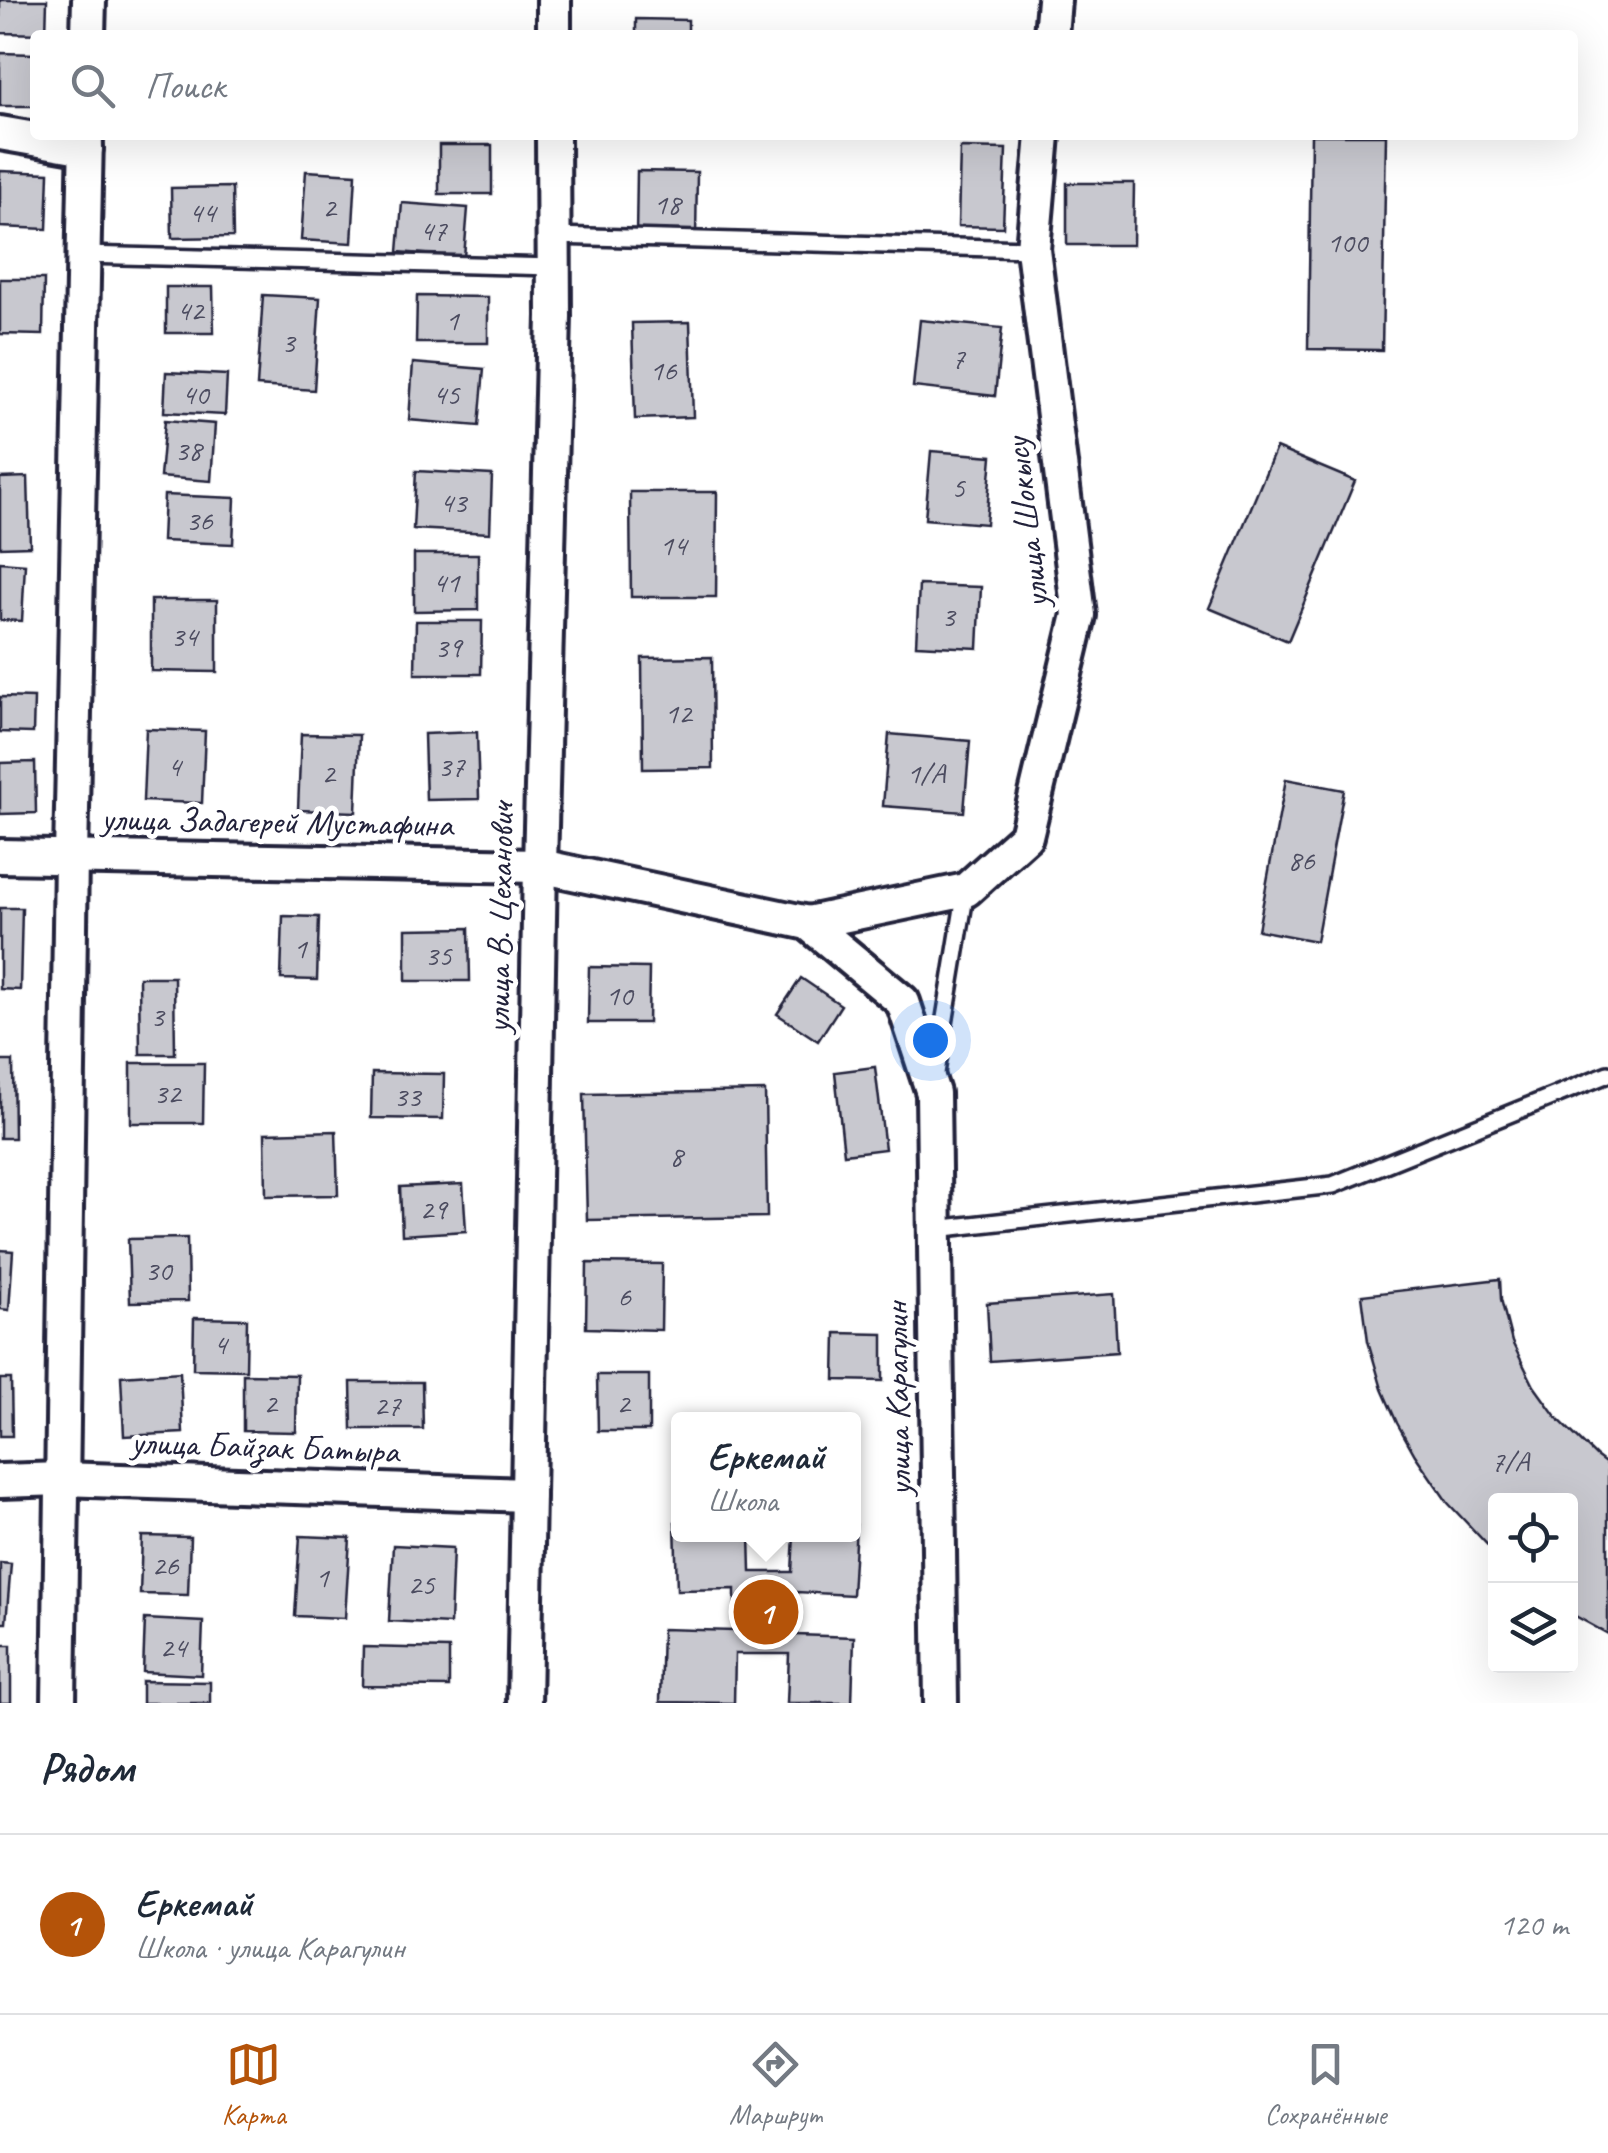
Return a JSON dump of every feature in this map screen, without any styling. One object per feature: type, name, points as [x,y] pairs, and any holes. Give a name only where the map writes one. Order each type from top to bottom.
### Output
[{"type":"street","points":[[88,30],[89,0]]},
{"type":"street","points":[[554,0],[554,30]]},
{"type":"street","points":[[1052,30],[1054,0]]},
{"type":"street","points":[[0,134],[30,137]]},
{"type":"street","name":"улица В. Цеханович","points":[[524,1703],[554,316],[553,140]]},
{"type":"street","name":"улица Шокысу","points":[[808,924],[966,890],[1026,836],[1079,614],[1034,249],[1043,140]]},
{"type":"street","points":[[59,1703],[86,142]]},
{"type":"street","name":"улица Задагерей Мустафина","points":[[0,856],[540,866],[808,924],[903,1002],[933,1093]]},
{"type":"street","name":"улица Карагулин","points":[[933,1093],[942,1703]]},
{"type":"street","name":"улица Байзак Батыра","points":[[0,1481],[62,1479],[528,1495]]},
{"type":"lane","points":[[84,255],[1034,249]]},
{"type":"lane","points":[[933,1093],[966,890]]},
{"type":"lane","points":[[935,1229],[1333,1185],[1608,1074]]},
{"type":"building","points":[[0,0],[47,0],[46,30],[0,33]]},
{"type":"building","points":[[636,19],[688,20],[688,30],[636,30]]},
{"type":"building","points":[[0,53],[30,54],[30,106],[0,106]]},
{"type":"building","points":[[1311,140],[1386,140],[1382,350],[1308,349]]},
{"type":"building","points":[[439,145],[492,145],[492,194],[439,194]]},
{"type":"building","points":[[960,148],[1006,149],[1003,227],[958,226]]},
{"type":"building","points":[[0,171],[49,173],[47,229],[0,227]]},
{"type":"building","points":[[306,171],[356,174],[352,243],[301,240]]},
{"type":"building","points":[[637,171],[697,172],[696,238],[636,237]]},
{"type":"building","points":[[1067,183],[1134,183],[1133,245],[1067,245]]},
{"type":"building","points":[[232,187],[233,237],[172,238],[171,188]]},
{"type":"building","points":[[402,203],[468,208],[464,257],[398,252]]},
{"type":"building","points":[[0,279],[44,279],[43,335],[0,334]]},
{"type":"building","points":[[166,287],[213,287],[214,333],[166,333]]},
{"type":"building","points":[[263,295],[320,298],[314,390],[257,386]]},
{"type":"building","points":[[417,296],[488,297],[488,343],[416,343]]},
{"type":"building","points":[[920,320],[1002,328],[995,396],[913,387]]},
{"type":"building","points":[[690,322],[693,417],[635,419],[632,323]]},
{"type":"building","points":[[413,363],[484,369],[479,426],[409,420]]},
{"type":"building","points":[[166,372],[227,375],[225,415],[164,412]]},
{"type":"building","points":[[165,420],[215,424],[211,481],[160,477]]},
{"type":"building","points":[[1276,448],[1355,481],[1288,641],[1209,608]]},
{"type":"building","points":[[931,451],[992,456],[986,524],[925,519]]},
{"type":"building","points":[[416,471],[492,475],[490,533],[413,529]]},
{"type":"building","points":[[28,477],[30,546],[0,547],[0,478]]},
{"type":"building","points":[[630,492],[717,492],[716,597],[631,597]]},
{"type":"building","points":[[164,495],[235,498],[233,544],[162,541]]},
{"type":"building","points":[[414,554],[478,554],[478,610],[414,611]]},
{"type":"building","points":[[0,562],[25,564],[22,621],[0,620]]},
{"type":"building","points":[[919,585],[981,587],[978,648],[916,645]]},
{"type":"building","points":[[151,600],[217,600],[217,672],[151,671]]},
{"type":"building","points":[[416,621],[482,621],[481,674],[415,674]]},
{"type":"building","points":[[712,657],[713,768],[643,769],[642,658]]},
{"type":"building","points":[[0,697],[34,698],[33,733],[0,732]]},
{"type":"building","points":[[146,729],[205,731],[202,803],[143,801]]},
{"type":"building","points":[[477,732],[479,799],[426,800],[424,734]]},
{"type":"building","points":[[301,734],[359,735],[356,812],[298,810]]},
{"type":"building","points":[[889,734],[970,741],[964,812],[883,806]]},
{"type":"building","points":[[35,762],[36,813],[0,814],[0,763]]},
{"type":"building","points":[[1286,779],[1344,790],[1316,941],[1258,930]]},
{"type":"building","points":[[0,908],[22,908],[20,990],[0,989]]},
{"type":"building","points":[[283,916],[319,917],[317,980],[281,979]]},
{"type":"building","points":[[469,928],[470,981],[406,981],[406,929]]},
{"type":"building","points":[[589,967],[649,968],[648,1023],[588,1023]]},
{"type":"building","points":[[139,977],[174,977],[175,1054],[140,1054]]},
{"type":"building","points":[[801,978],[841,1005],[818,1041],[777,1014]]},
{"type":"building","points":[[0,1061],[13,1061],[14,1138],[0,1138]]},
{"type":"building","points":[[131,1063],[204,1063],[203,1123],[131,1123]]},
{"type":"building","points":[[875,1067],[885,1149],[844,1154],[835,1072]]},
{"type":"building","points":[[372,1073],[444,1074],[443,1119],[371,1118]]},
{"type":"building","points":[[765,1091],[767,1217],[587,1220],[584,1094]]},
{"type":"building","points":[[336,1131],[338,1195],[266,1196],[265,1133]]},
{"type":"building","points":[[463,1184],[466,1231],[402,1235],[400,1187]]},
{"type":"building","points":[[187,1238],[188,1301],[130,1302],[128,1239]]},
{"type":"building","points":[[0,1250],[13,1251],[9,1310],[0,1309]]},
{"type":"building","points":[[587,1263],[662,1264],[661,1330],[586,1328]]},
{"type":"building","points":[[1500,1279],[1512,1342],[1534,1386],[1557,1418],[1608,1465],[1608,1634],[1578,1617],[1578,1493],[1488,1493],[1488,1546],[1448,1503],[1397,1423],[1368,1341],[1362,1295]]},
{"type":"building","points":[[1114,1294],[1117,1352],[990,1361],[987,1303]]},
{"type":"building","points":[[194,1318],[247,1319],[246,1370],[193,1369]]},
{"type":"building","points":[[836,1333],[883,1334],[883,1381],[835,1380]]},
{"type":"building","points":[[180,1372],[183,1433],[124,1436],[121,1376]]},
{"type":"building","points":[[243,1374],[297,1375],[296,1432],[243,1431]]},
{"type":"building","points":[[597,1375],[649,1375],[649,1431],[598,1431]]},
{"type":"building","points":[[0,1379],[11,1379],[12,1436],[0,1436]]},
{"type":"building","points":[[351,1382],[422,1382],[423,1429],[352,1429]]},
{"type":"building","points":[[142,1536],[190,1537],[188,1595],[140,1594]]},
{"type":"building","points":[[300,1536],[350,1538],[345,1618],[295,1616]]},
{"type":"building","points":[[676,1542],[750,1542],[751,1572],[792,1572],[794,1542],[855,1542],[852,1595],[797,1592],[797,1635],[854,1637],[852,1703],[787,1703],[789,1654],[735,1654],[734,1703],[660,1702],[662,1629],[735,1631],[735,1589],[677,1590]]},
{"type":"building","points":[[393,1545],[453,1548],[450,1624],[389,1621]]},
{"type":"building","points":[[0,1563],[11,1564],[6,1623],[0,1623]]},
{"type":"building","points":[[145,1619],[203,1622],[201,1675],[143,1672]]},
{"type":"building","points":[[0,1645],[11,1645],[11,1703],[0,1703]]},
{"type":"building","points":[[363,1647],[449,1649],[449,1687],[362,1686]]},
{"type":"building","points":[[142,1681],[210,1682],[210,1703],[142,1703]]},
{"type":"place","name":"Еркемай","points":[[766,1612]]}]
